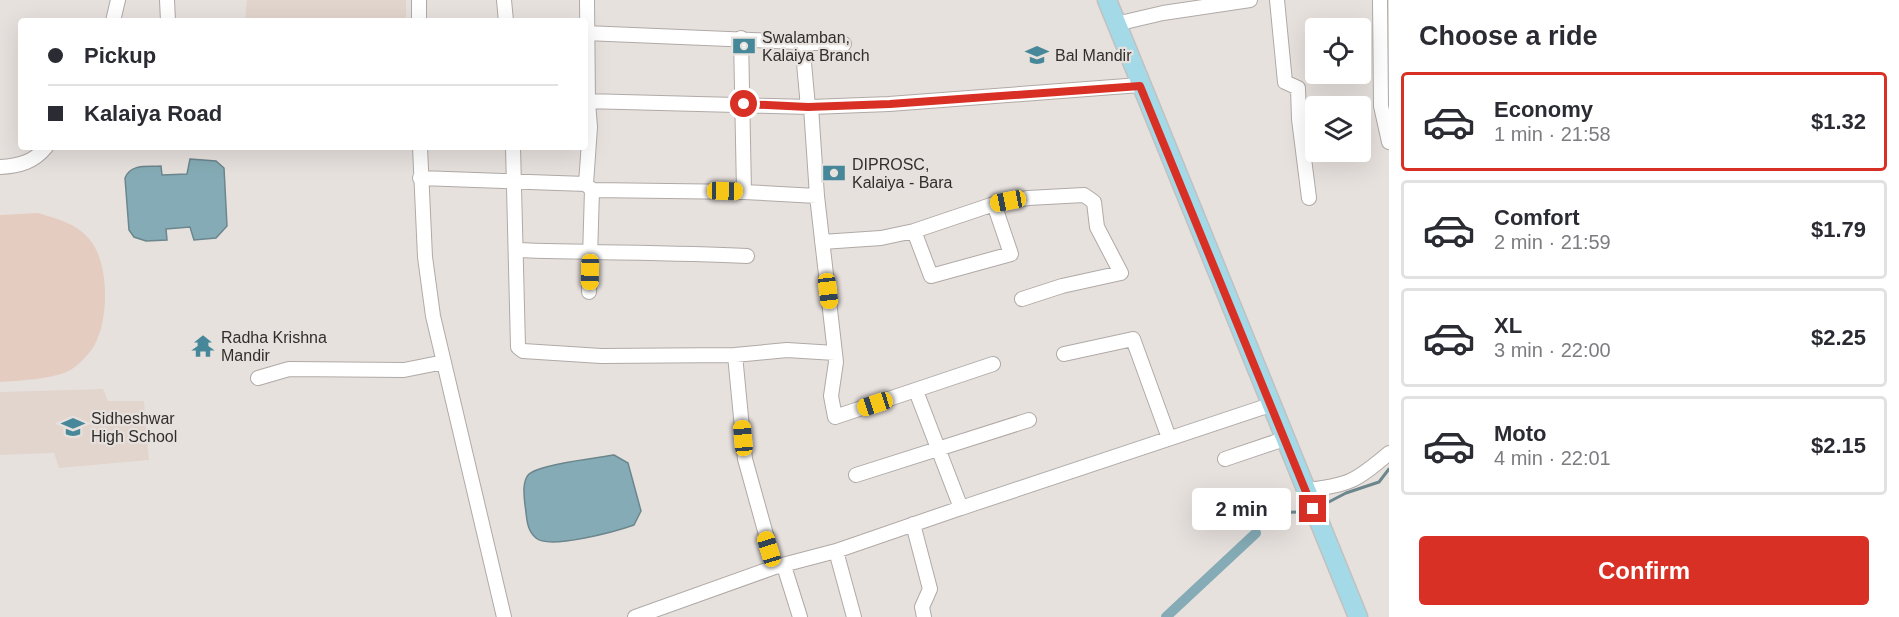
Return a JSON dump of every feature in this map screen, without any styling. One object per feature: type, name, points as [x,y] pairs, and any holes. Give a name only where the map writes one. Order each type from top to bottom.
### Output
[{"type":"main road","points":[[1107,0],[1140,86],[1358,617]]},
{"type":"street","points":[[114,18],[118,0]]},
{"type":"street","points":[[167,0],[168,18]]},
{"type":"street","points":[[419,0],[419,18]]},
{"type":"street","points":[[504,0],[506,18]]},
{"type":"street","points":[[586,0],[586,18]]},
{"type":"street","points":[[1116,24],[1163,13],[1250,0]]},
{"type":"street","points":[[1278,0],[1285,82],[1298,88],[1299,119],[1309,198]]},
{"type":"street","points":[[1380,0],[1381,106],[1389,142]]},
{"type":"street","points":[[588,33],[844,44]]},
{"type":"street","points":[[741,38],[744,192]]},
{"type":"street","points":[[802,41],[836,362],[831,396],[835,417],[993,364]]},
{"type":"street","points":[[588,101],[809,107],[1140,86]]},
{"type":"street","points":[[588,114],[590,127],[589,292]]},
{"type":"street","points":[[0,167],[14,166],[33,160],[43,150]]},
{"type":"street","points":[[420,150],[425,257],[433,316],[504,617]]},
{"type":"street","points":[[513,150],[518,347],[524,351],[601,356],[735,356],[788,350],[835,353]]},
{"type":"street","points":[[420,178],[817,196]]},
{"type":"street","points":[[822,242],[881,238],[914,231],[994,204],[1028,198],[1084,195],[1094,202],[1097,227],[1121,273],[1062,286],[1022,299]]},
{"type":"street","points":[[914,231],[931,276],[1011,254],[994,204]]},
{"type":"street","points":[[516,250],[670,252],[747,256]]},
{"type":"street","points":[[1064,354],[1133,339],[1169,438]]},
{"type":"street","points":[[735,356],[745,459],[779,567],[800,617]]},
{"type":"street","points":[[258,378],[289,369],[404,370],[444,362]]},
{"type":"street","points":[[916,391],[961,508]]},
{"type":"street","points":[[635,617],[779,567],[836,551],[1270,405]]},
{"type":"street","points":[[856,475],[1029,420]]},
{"type":"street","points":[[1225,459],[1284,439]]},
{"type":"street","points":[[1305,490],[1333,488],[1349,483],[1369,471],[1389,453]]},
{"type":"street","points":[[913,524],[930,589],[922,607],[924,617]]},
{"type":"street","points":[[836,551],[854,617]]},
{"type":"shaded area","points":[[247,0],[406,0],[406,18],[245,18]]},
{"type":"shaded area","points":[[38,213],[66,222],[79,229],[90,240],[101,262],[104,276],[103,318],[94,345],[86,357],[72,369],[48,377],[0,382],[0,215]]},
{"type":"shaded area","name":"Sidheshwar High School","points":[[103,389],[108,401],[144,401],[149,460],[59,468],[54,453],[0,455],[0,392]]},
{"type":"water","points":[[190,159],[216,161],[224,168],[227,226],[216,238],[194,240],[190,227],[166,229],[167,240],[146,241],[134,237],[129,230],[125,178],[128,173],[140,167],[161,166],[162,175],[187,174]]},
{"type":"water","points":[[614,455],[628,463],[641,511],[634,525],[568,541],[543,541],[536,538],[529,527],[524,493],[524,485],[529,474],[557,464]]},
{"type":"waterway","points":[[1321,506],[1346,493],[1379,482],[1389,469]]},
{"type":"waterway","points":[[1256,533],[1264,521],[1273,515],[1298,512]]},
{"type":"waterway","points":[[1166,617],[1256,533]]},
{"type":"place","name":"Swalamban, Kalaiya Branch","points":[[744,46]]},
{"type":"place","name":"Bal Mandir","points":[[1037,55]]},
{"type":"place","name":"DIPROSC, Kalaiya - Bara","points":[[834,173]]},
{"type":"place","name":"Radha Krishna Mandir","points":[[203,346]]},
{"type":"place","name":"Sidheshwar High School","points":[[73,427]]},
{"type":"route","points":[[744,104],[808,107],[890,104],[1140,86],[1313,509]]}]
